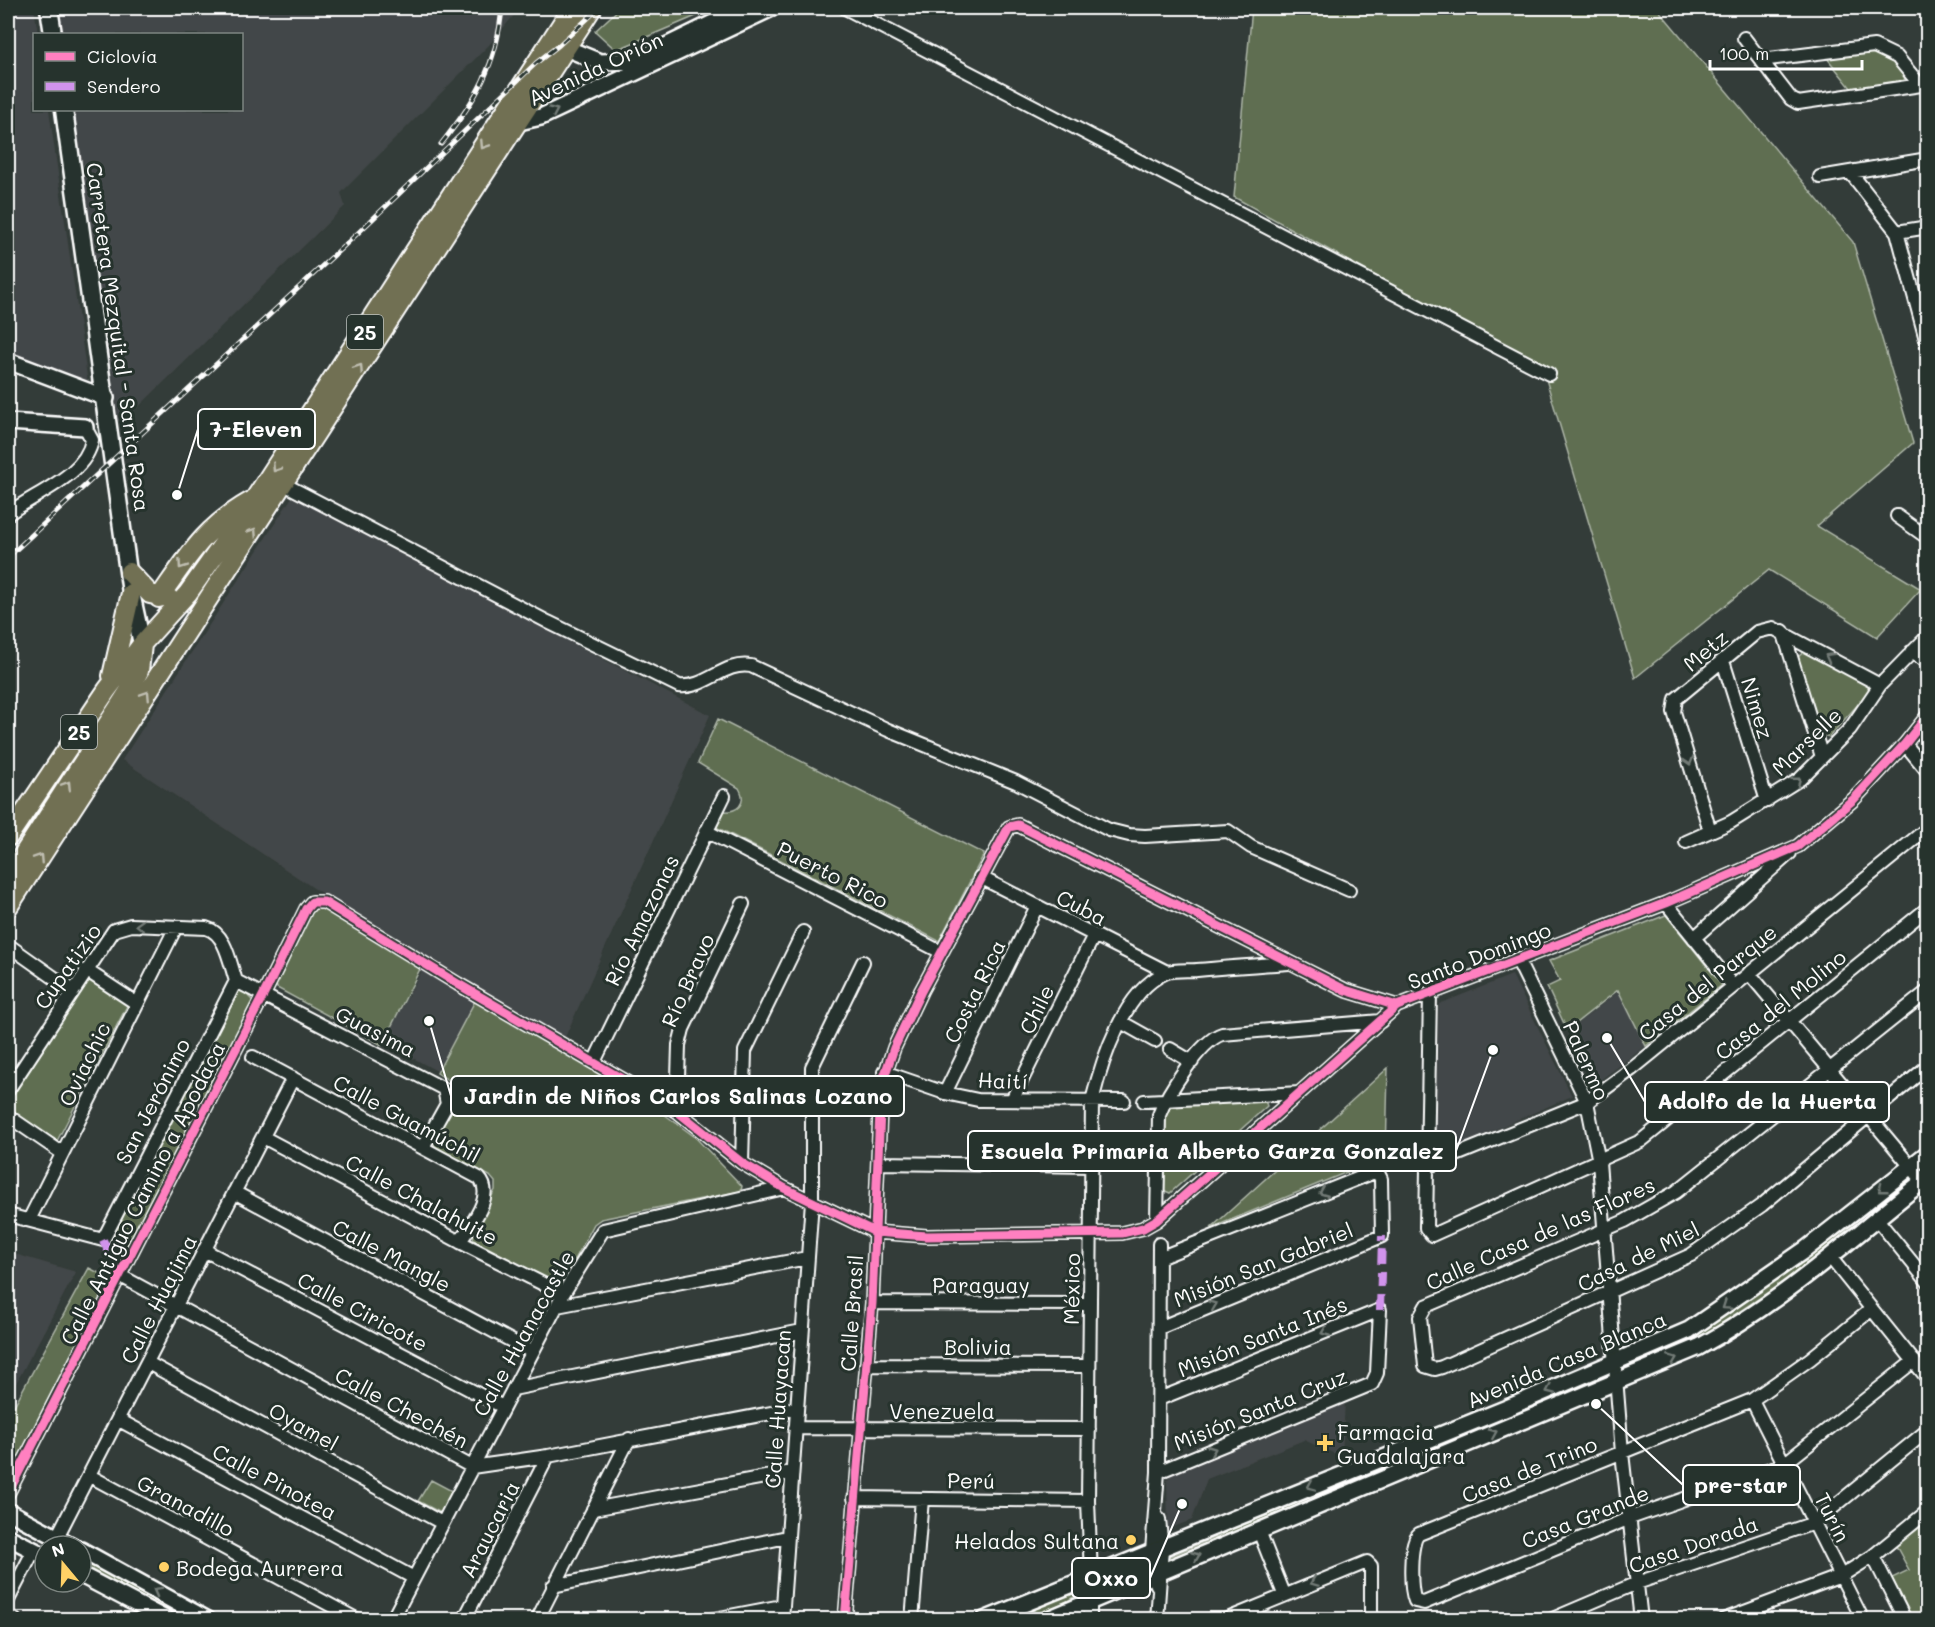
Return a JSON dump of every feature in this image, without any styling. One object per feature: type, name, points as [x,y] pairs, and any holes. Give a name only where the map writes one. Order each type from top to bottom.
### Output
[{"type":"main road","points":[[49,8],[53,33]]},
{"type":"main road","name":"25","points":[[558,44],[572,8]]},
{"type":"main road","name":"25","points":[[8,907],[284,484],[558,44],[591,9]]},
{"type":"main road","name":"Carretera Mezquital - Santa Rosa","points":[[64,111],[106,398],[131,593],[142,644]]},
{"type":"main road","name":"25","points":[[8,837],[107,690],[142,644],[188,593],[255,498],[508,123]]},
{"type":"main road","points":[[159,597],[206,534],[226,515],[255,498]]},
{"type":"main road","points":[[129,572],[142,589],[159,597],[168,599],[188,593]]},
{"type":"main road","points":[[107,690],[121,644],[131,593]]},
{"type":"main road","points":[[8,878],[129,691],[139,671],[142,644],[161,651],[177,648]]},
{"type":"street","name":"Avenida Orión","points":[[508,123],[541,117],[744,8]]},
{"type":"street","name":"Avenida Orión","points":[[558,44],[600,62],[636,66],[772,8]]},
{"type":"street","points":[[845,8],[1549,374]]},
{"type":"street","points":[[1744,38],[1791,99],[1802,104],[1924,85]]},
{"type":"street","points":[[1761,60],[1874,46],[1897,57],[1924,85]]},
{"type":"street","points":[[1820,177],[1928,159]]},
{"type":"street","points":[[1850,172],[1897,232],[1928,347]]},
{"type":"street","points":[[1897,232],[1928,227]]},
{"type":"street","points":[[8,361],[106,398]]},
{"type":"street","points":[[8,422],[85,427],[92,440],[87,456],[56,484],[22,503],[8,514]]},
{"type":"street","points":[[284,484],[548,622],[679,686],[694,686],[738,665],[751,666],[888,730],[1016,782],[1109,830],[1145,836],[1227,831],[1251,847],[1349,890]]},
{"type":"street","points":[[1897,516],[1928,538]]},
{"type":"street","name":"Metz","points":[[1710,831],[1673,708],[1676,699],[1763,629],[1777,628],[1783,631]]},
{"type":"street","points":[[1783,631],[1880,685]]},
{"type":"street","points":[[1783,631],[1822,758]]},
{"type":"street","name":"Marselle","points":[[1686,842],[1731,822],[1800,779],[1850,729],[1880,685],[1928,636]]},
{"type":"street","points":[[1911,652],[1928,662]]},
{"type":"street","name":"Nimez","points":[[1724,661],[1767,801]]},
{"type":"street","name":"Santo Domingo","points":[[1012,825],[1018,825],[1345,990],[1397,1006],[1666,903],[1798,846],[1854,799],[1905,744],[1928,715]]},
{"type":"street","points":[[1905,744],[1928,772]]},
{"type":"street","name":"Río Amazonas","points":[[594,1062],[724,796]]},
{"type":"street","name":"Calle Brasil","points":[[845,1620],[872,1303],[881,1086],[884,1072],[941,952],[980,877],[1012,825]]},
{"type":"street","name":"Casa del Parque","points":[[1429,1166],[1587,1102],[1632,1069],[1928,828]]},
{"type":"street","name":"Puerto Rico","points":[[706,831],[941,952]]},
{"type":"street","points":[[1695,938],[1798,846]]},
{"type":"street","name":"Cuba","points":[[980,877],[1167,972]]},
{"type":"street","name":"Calle Antiguo Camino a Apodaca","points":[[8,1493],[306,909],[312,902],[324,902],[458,984],[594,1062]]},
{"type":"street","points":[[1666,903],[1733,986]]},
{"type":"street","name":"Río Bravo","points":[[676,1111],[683,1029],[743,904]]},
{"type":"street","name":"Costa Rica","points":[[945,1093],[1038,906]]},
{"type":"street","name":"Casa del Molino","points":[[1429,1166],[1426,1228],[1429,1234],[1435,1234],[1599,1162],[1659,1129],[1788,1020],[1928,908]]},
{"type":"street","name":"Cupatizio","points":[[8,1090],[108,937],[118,927],[131,925],[214,930],[221,940],[236,981]]},
{"type":"street","name":"Oviachic","points":[[29,1220],[176,927]]},
{"type":"street","points":[[742,1163],[745,1051],[802,932]]},
{"type":"street","name":"Chile","points":[[1012,1100],[1094,935]]},
{"type":"street","points":[[8,947],[73,991]]},
{"type":"street","name":"Palermo","points":[[1517,959],[1587,1102],[1599,1162],[1622,1453],[1641,1620]]},
{"type":"street","name":"Calle Huayacan","points":[[782,1620],[812,1201],[812,1067],[862,962]]},
{"type":"street","points":[[1167,972],[1290,963]]},
{"type":"street","points":[[86,970],[136,1003]]},
{"type":"street","name":"México","points":[[1091,1575],[1088,1501],[1092,1101],[1103,1061],[1121,1022],[1138,993],[1167,972]]},
{"type":"street","points":[[1749,974],[1910,1167],[1926,1182]]},
{"type":"street","points":[[236,981],[264,994]]},
{"type":"street","name":"San Jerónimo","points":[[29,1220],[103,1240],[236,981]]},
{"type":"street","name":"Calle Casa de las Flores","points":[[1425,1366],[1420,1317],[1423,1309],[1645,1210],[1688,1184],[1928,991]]},
{"type":"street","points":[[1429,1166],[1430,992]]},
{"type":"street","name":"Guasima","points":[[264,994],[444,1089],[447,1104],[423,1147]]},
{"type":"street","points":[[594,1062],[676,1111],[742,1163],[784,1188],[875,1232],[927,1236],[1133,1232],[1157,1220],[1397,1006]]},
{"type":"street","points":[[1157,1220],[1157,1125],[1164,1101],[1208,1041],[1222,1034],[1381,1021]]},
{"type":"street","points":[[1121,1022],[1155,1041]]},
{"type":"street","points":[[1170,1049],[1192,1062]]},
{"type":"street","name":"Calle Guamúchil","points":[[253,1057],[475,1175],[485,1186],[486,1192],[483,1203],[460,1242]]},
{"type":"street","name":"Casa de Miel","points":[[1425,1366],[1435,1369],[1691,1255],[1726,1233],[1928,1066]]},
{"type":"street","name":"Haití","points":[[884,1072],[945,1093],[978,1100],[1124,1101]]},
{"type":"street","name":"Calle Huajima","points":[[59,1534],[293,1078]]},
{"type":"street","points":[[1144,1101],[1300,1093]]},
{"type":"street","points":[[8,1116],[62,1153]]},
{"type":"street","name":"Calle Chalahuite","points":[[263,1137],[563,1294]]},
{"type":"street","name":"Avenida Casa Blanca","points":[[984,1620],[1615,1363],[1700,1323],[1806,1250],[1928,1152]]},
{"type":"street","points":[[878,1163],[1092,1166]]},
{"type":"street","name":"Misión San Gabriel","points":[[1159,1258],[1372,1173],[1378,1173],[1381,1179],[1382,1236],[1159,1328]]},
{"type":"street","name":"Avenida Casa Blanca","points":[[1046,1620],[1090,1600],[1157,1576],[1684,1354],[1716,1337],[1830,1257],[1876,1218],[1926,1182]]},
{"type":"street","name":"Calle Huanacastle","points":[[392,1620],[563,1294],[607,1227],[784,1188]]},
{"type":"street","name":"Calle Mangle","points":[[234,1192],[532,1352]]},
{"type":"street","points":[[8,1215],[29,1220]]},
{"type":"street","points":[[1876,1218],[1928,1282]]},
{"type":"street","points":[[1157,1620],[1157,1550],[1161,1525],[1157,1516],[1160,1244]]},
{"type":"street","name":"Calle Ciricote","points":[[204,1250],[503,1407]]},
{"type":"street","points":[[1830,1257],[1928,1379]]},
{"type":"street","points":[[557,1306],[807,1258]]},
{"type":"street","name":"Calle Chechén","points":[[119,1275],[472,1467],[548,1456],[797,1408]]},
{"type":"street","name":"Paraguay","points":[[872,1303],[1090,1304]]},
{"type":"street","name":"Casa de Trino","points":[[1415,1601],[1412,1591],[1415,1537],[1752,1400],[1810,1359],[1872,1309]]},
{"type":"street","name":"Misión Santa Cruz","points":[[1158,1472],[1375,1381],[1380,1310]]},
{"type":"street","name":"Misión Santa Inés","points":[[1159,1399],[1380,1310]]},
{"type":"street","points":[[513,1389],[802,1331]]},
{"type":"street","name":"Casa Grande","points":[[1415,1601],[1424,1603],[1630,1518],[1784,1464],[1914,1361]]},
{"type":"street","name":"Oyamel","points":[[148,1364],[442,1523]]},
{"type":"street","name":"Bolivia","points":[[866,1365],[1089,1366]]},
{"type":"street","name":"Turín","points":[[1752,1400],[1863,1620]]},
{"type":"street","name":"Calle Pinotea","points":[[119,1419],[414,1578]]},
{"type":"street","name":"Venezuela","points":[[795,1428],[1089,1429]]},
{"type":"street","name":"Casa Dorada","points":[[1550,1620],[1637,1583],[1814,1523],[1928,1430]]},
{"type":"street","points":[[537,1620],[629,1439]]},
{"type":"street","name":"Araucaria","points":[[464,1620],[548,1456]]},
{"type":"street","points":[[593,1509],[792,1472]]},
{"type":"street","name":"Granadillo","points":[[90,1476],[358,1620]]},
{"type":"street","name":"Perú","points":[[854,1498],[1088,1501]]},
{"type":"street","points":[[912,1620],[922,1499]]},
{"type":"street","points":[[8,1511],[50,1534]]},
{"type":"street","points":[[1723,1620],[1841,1576],[1873,1556],[1928,1511]]},
{"type":"street","points":[[1258,1532],[1284,1594]]},
{"type":"street","points":[[8,1537],[33,1550]]},
{"type":"street","points":[[553,1586],[787,1537]]},
{"type":"street","points":[[1873,1556],[1905,1620]]},
{"type":"street","points":[[93,1557],[208,1620]]},
{"type":"street","points":[[8,1600],[33,1563]]},
{"type":"street","points":[[1225,1620],[1284,1594],[1368,1563],[1371,1566],[1371,1620]]},
{"type":"street","points":[[93,1581],[166,1620]]},
{"type":"street","points":[[1090,1600],[1090,1620]]},
{"type":"street","points":[[709,1620],[782,1606]]},
{"type":"street","points":[[8,1615],[15,1620]]},
{"type":"shaded area","points":[[8,8],[34,8],[38,33],[33,33],[33,111],[49,111],[88,384],[8,351]]},
{"type":"shaded area","points":[[58,8],[520,8],[489,45],[341,193],[345,206],[125,420],[118,421],[73,111],[243,111],[243,33],[62,33]]},
{"type":"shaded area","points":[[292,497],[710,715],[561,1046],[318,891],[122,760]]},
{"type":"shaded area","points":[[424,967],[475,1000],[437,1071],[383,1042]]},
{"type":"shaded area","points":[[1512,975],[1572,1096],[1435,1156],[1439,1004]]},
{"type":"shaded area","points":[[1618,992],[1646,1046],[1595,1084],[1569,1030]]},
{"type":"shaded area","points":[[8,1252],[76,1272],[8,1398]]},
{"type":"shaded area","points":[[1345,1401],[1342,1457],[1304,1440],[1207,1479],[1192,1520],[1168,1529],[1167,1480],[1172,1473]]},
{"type":"green space","points":[[620,8],[715,8],[616,50],[595,31]]},
{"type":"green space","points":[[1252,8],[1657,8],[1853,242],[1913,443],[1817,526],[1921,589],[1877,637],[1769,570],[1635,678],[1543,369],[1234,197]]},
{"type":"green space","points":[[1873,53],[1892,62],[1905,76],[1904,81],[1851,88],[1827,58]]},
{"type":"green space","points":[[1807,649],[1867,681],[1869,692],[1829,737],[1820,734],[1797,658]]},
{"type":"green space","points":[[718,719],[984,854],[939,941],[714,826],[721,811],[736,809],[742,799],[739,788],[698,763]]},
{"type":"green space","points":[[325,907],[422,965],[382,1045],[277,988],[275,981],[312,908]]},
{"type":"green space","points":[[1666,915],[1722,985],[1646,1046],[1618,990],[1567,1030],[1547,987],[1560,981],[1549,961]]},
{"type":"green space","points":[[91,977],[129,1002],[57,1141],[8,1109],[8,1103]]},
{"type":"green space","points":[[240,988],[253,1001],[124,1257],[109,1235],[232,992]]},
{"type":"green space","points":[[477,997],[653,1106],[695,1137],[742,1186],[741,1191],[601,1219],[594,1224],[563,1282],[556,1284],[474,1240],[472,1233],[495,1190],[495,1182],[490,1176],[435,1147],[433,1140],[457,1097],[454,1085],[437,1073]]},
{"type":"green space","points":[[1388,1068],[1386,1156],[1211,1228]]},
{"type":"green space","points":[[1264,1098],[1267,1106],[1170,1193],[1163,1190],[1163,1111],[1170,1104]]},
{"type":"green space","points":[[1886,1190],[1889,1193],[1800,1271],[1704,1335],[1629,1369],[1629,1360],[1692,1332]]},
{"type":"green space","points":[[89,1268],[111,1279],[8,1478],[8,1417]]},
{"type":"green space","points":[[1596,1374],[1598,1379],[1550,1398],[1525,1414],[1167,1563],[1165,1558],[1221,1535],[1239,1522]]},
{"type":"green space","points":[[431,1480],[452,1491],[441,1513],[418,1501]]},
{"type":"green space","points":[[1927,1517],[1927,1619],[1913,1619],[1892,1578],[1909,1570],[1895,1544]]},
{"type":"green space","points":[[1133,1560],[1138,1568],[1089,1587],[1066,1602],[1025,1619],[991,1620]]},
{"type":"green space","points":[[93,1563],[197,1619],[183,1619],[93,1570]]},
{"type":"railway","points":[[441,144],[465,112],[483,81],[495,47],[502,8]]},
{"type":"railway","points":[[8,557],[359,232],[536,63],[599,8]]},
{"type":"marked path","points":[[1380,1310],[1382,1236]]},
{"type":"marked path","points":[[103,1240],[119,1275]]},
{"type":"cycle path","points":[[845,1620],[872,1303],[881,1086],[894,1048],[921,991],[1009,827],[1018,825],[1345,990],[1397,1006],[1666,903],[1798,846],[1854,799],[1905,744],[1928,715]]},
{"type":"cycle path","points":[[8,1493],[306,909],[312,902],[324,902],[458,984],[677,1111],[742,1163],[784,1188],[875,1232],[927,1236],[1122,1233],[1143,1228],[1157,1220],[1397,1006]]},
{"type":"place","name":"7-Eleven","points":[[177,495]]},
{"type":"place","name":"Jardin de Niños Carlos Salinas Lozano","points":[[429,1021]]},
{"type":"place","name":"Adolfo de la Huerta","points":[[1607,1038]]},
{"type":"place","name":"Escuela Primaria Alberto Garza Gonzalez","points":[[1493,1050]]},
{"type":"place","name":"pre-star","points":[[1596,1404]]},
{"type":"place","name":"Farmacia Guadalajara","points":[[1325,1443]]},
{"type":"place","name":"Oxxo","points":[[1182,1504]]},
{"type":"place","name":"Helados Sultana","points":[[1131,1540]]},
{"type":"place","name":"Bodega Aurrera","points":[[164,1567]]}]
